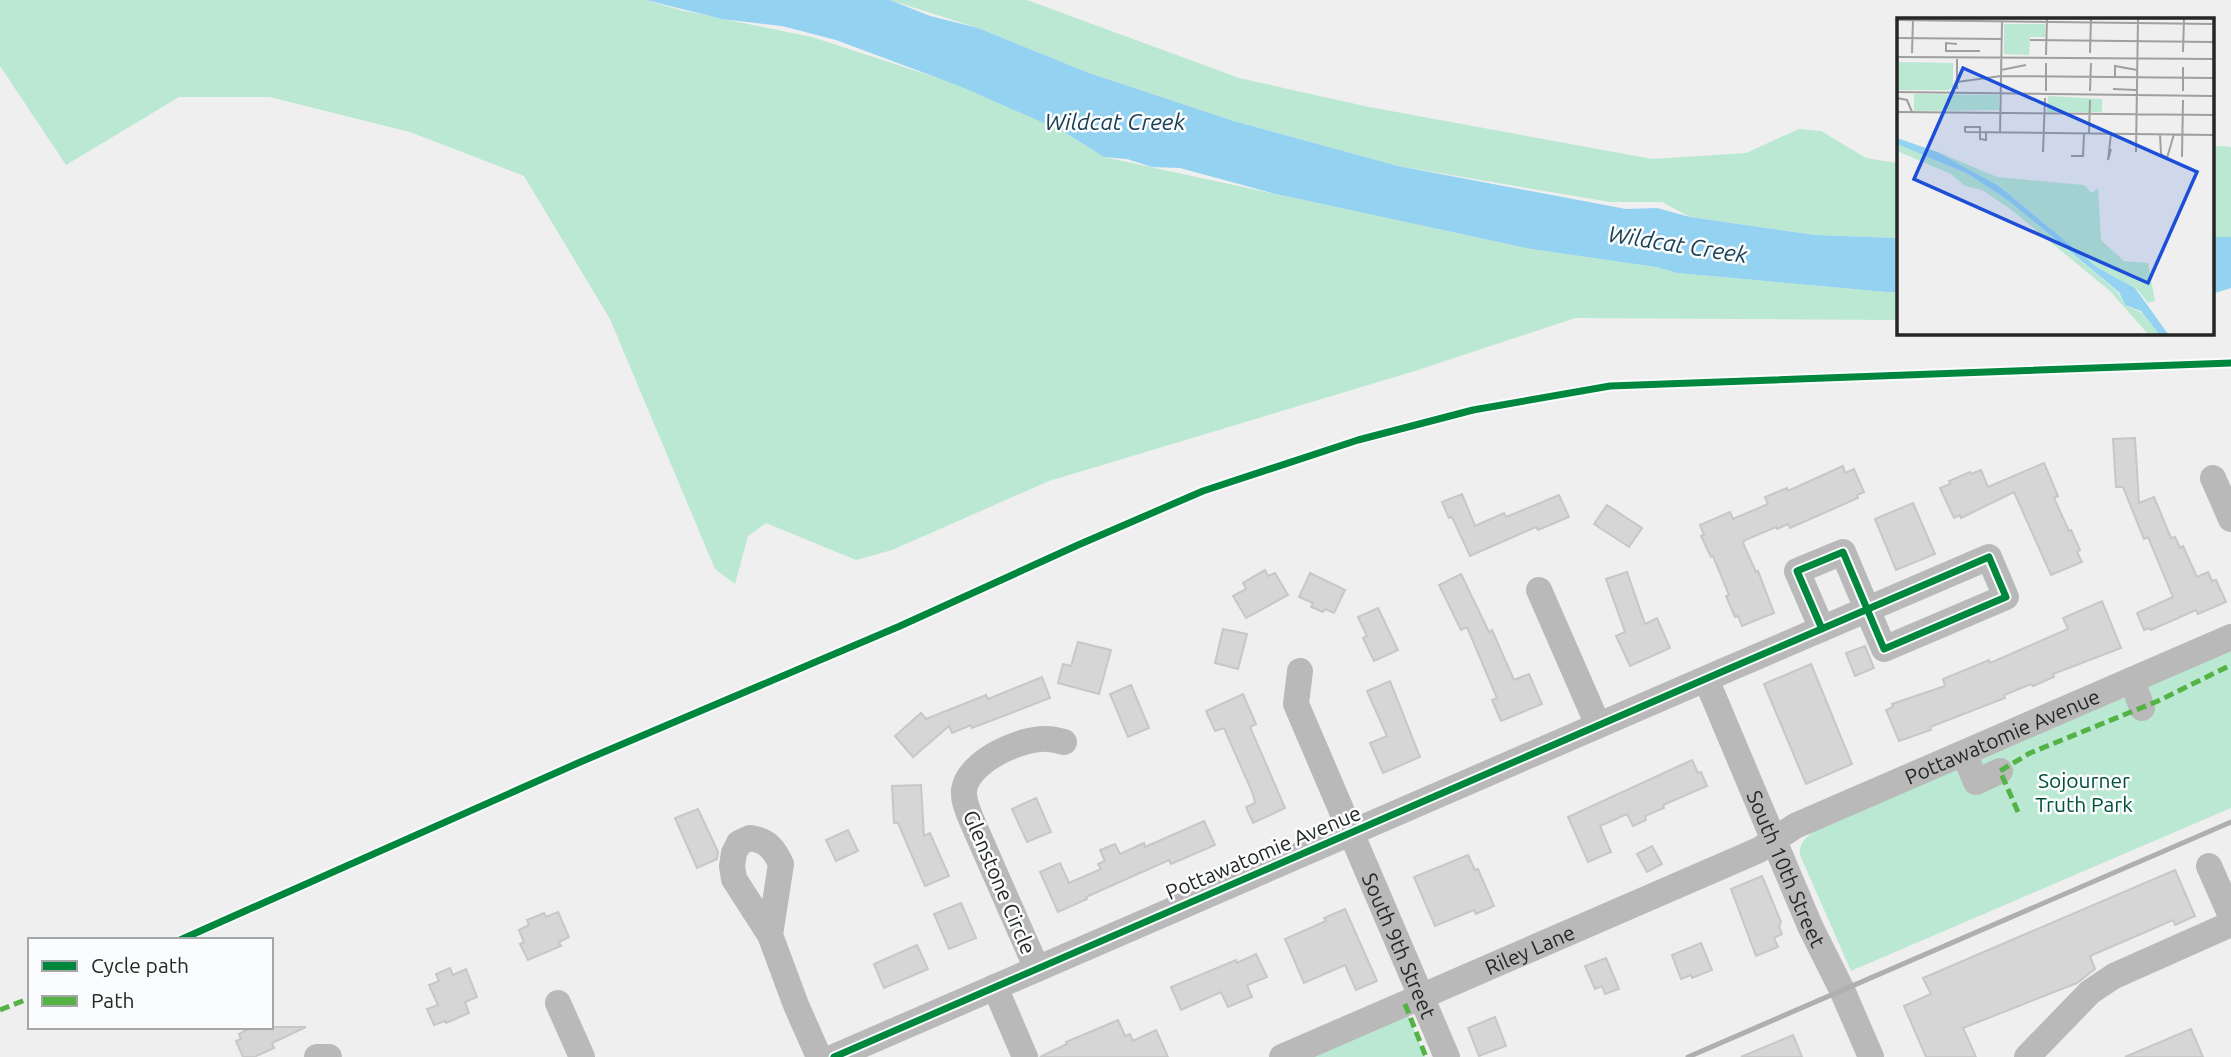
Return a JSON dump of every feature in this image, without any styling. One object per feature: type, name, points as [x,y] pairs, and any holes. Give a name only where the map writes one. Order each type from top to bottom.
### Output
[{"type":"street","points":[[2213,478],[2231,519]]},
{"type":"street","points":[[1822,629],[1797,571],[1843,552],[1867,609],[1884,649],[2006,597],[1989,557],[1867,609]]},
{"type":"street","points":[[1539,590],[1598,725]]},
{"type":"street","name":"Pottawatomie Avenue","points":[[834,1057],[1867,609]]},
{"type":"street","name":"Pottawatomie Avenue","points":[[1775,839],[1790,828],[2231,638]]},
{"type":"street","name":"South 9th Street","points":[[1300,671],[1296,704],[1447,1057]]},
{"type":"street","name":"South 10th Street","points":[[1706,679],[1811,926],[1871,1057]]},
{"type":"street","points":[[2132,680],[2142,708]]},
{"type":"street","name":"Glenstone Circle","points":[[1037,969],[972,821],[964,801],[964,787],[970,775],[982,762],[1002,751],[1046,738],[1064,742]]},
{"type":"street","points":[[1964,753],[1976,782],[2000,771]]},
{"type":"street","name":"Riley Lane","points":[[1282,1057],[1759,850],[1775,839]]},
{"type":"street","points":[[2209,866],[2231,916]]},
{"type":"street","points":[[2027,1057],[2090,992],[2114,976],[2231,924]]},
{"type":"street","points":[[770,935],[796,1006],[819,1057]]},
{"type":"street","points":[[995,987],[1025,1057]]},
{"type":"street","points":[[558,1003],[582,1057]]},
{"type":"street","points":[[317,1057],[329,1057]]},
{"type":"green space","points":[[0,0],[645,0],[680,10],[812,37],[962,86],[1064,132],[1104,157],[1531,249],[1656,267],[1677,273],[1897,293],[1897,320],[1575,318],[1418,370],[1049,481],[892,550],[856,560],[766,523],[748,536],[735,584],[715,569],[610,319],[524,176],[410,132],[270,97],[179,97],[66,165],[0,66]]},
{"type":"green space","points":[[890,0],[1027,0],[1239,78],[1369,107],[1652,159],[1746,153],[1799,129],[1821,131],[1866,158],[1897,163],[1897,238],[1815,235],[1690,217],[1662,202],[1610,202],[1398,166],[1234,121],[1089,73],[978,28]]},
{"type":"green space","points":[[2214,147],[2231,147],[2231,237],[2214,237]]},
{"type":"green space","name":"Sojourner Truth Park","points":[[2231,650],[2231,808],[1851,971],[1800,855],[1803,843],[1817,828]]},
{"type":"green space","points":[[1406,1010],[1425,1057],[1299,1057]]},
{"type":"water","name":"Wildcat Creek","points":[[646,0],[890,0],[930,16],[978,28],[1089,73],[1234,121],[1398,166],[1626,209],[1657,208],[1690,217],[1815,235],[1897,238],[1897,293],[1677,273],[1656,267],[1531,249],[1276,194],[1180,168],[1152,167],[1127,159],[1104,157],[1064,132],[962,87],[836,40],[782,26],[722,19]]},
{"type":"water","points":[[2214,237],[2231,237],[2231,288],[2214,293]]},
{"type":"building","points":[[2135,438],[2139,503],[2154,497],[2171,538],[2175,537],[2180,548],[2183,546],[2197,577],[2208,572],[2212,581],[2216,580],[2226,602],[2198,614],[2196,610],[2151,630],[2144,630],[2137,613],[2173,597],[2148,537],[2144,539],[2123,487],[2116,487],[2113,439]]},
{"type":"building","points":[[2044,463],[2058,496],[2054,498],[2080,550],[2077,552],[2082,562],[2051,575],[2014,492],[1961,518],[1960,515],[1954,518],[1940,488],[1950,484],[1949,481],[1981,470],[1988,487]]},
{"type":"building","points":[[1843,466],[1845,473],[1854,469],[1864,492],[1857,495],[1858,498],[1790,528],[1788,524],[1777,529],[1776,527],[1743,543],[1756,572],[1758,571],[1774,613],[1742,626],[1738,616],[1735,617],[1713,556],[1711,557],[1701,536],[1704,535],[1700,525],[1730,512],[1733,519],[1768,504],[1765,497],[1787,488],[1788,491]]},
{"type":"building","points":[[1462,494],[1475,526],[1504,513],[1506,517],[1559,495],[1569,517],[1538,530],[1536,527],[1470,556],[1442,502]]},
{"type":"building","points":[[1913,503],[1935,554],[1896,570],[1875,519]]},
{"type":"building","points":[[1607,505],[1642,528],[1629,547],[1594,524]]},
{"type":"building","points":[[1265,570],[1268,576],[1275,573],[1288,595],[1246,618],[1233,596],[1246,589],[1243,583]]},
{"type":"building","points":[[1627,572],[1645,624],[1657,618],[1670,648],[1630,666],[1616,636],[1625,632],[1606,579]]},
{"type":"building","points":[[1310,573],[1345,590],[1334,613],[1311,607],[1313,603],[1299,597]]},
{"type":"building","points":[[1461,574],[1489,632],[1492,630],[1514,680],[1529,674],[1542,704],[1501,721],[1492,700],[1497,698],[1467,627],[1461,630],[1439,585]]},
{"type":"building","points":[[2102,601],[2121,648],[2053,674],[2054,677],[2004,695],[2005,698],[1899,741],[1886,710],[1893,707],[1892,704],[1945,686],[1943,679],[1989,660],[1990,663],[2068,629],[2063,618]]},
{"type":"building","points":[[1378,608],[1398,650],[1374,661],[1363,638],[1367,636],[1358,617]]},
{"type":"building","points":[[1223,629],[1247,634],[1238,669],[1215,663]]},
{"type":"building","points":[[1078,642],[1111,650],[1099,694],[1058,683],[1063,664],[1071,666]]},
{"type":"building","points":[[1865,646],[1874,668],[1855,676],[1846,653]]},
{"type":"building","points":[[1811,664],[1852,764],[1806,784],[1764,684]]},
{"type":"building","points":[[1042,677],[1050,698],[972,728],[971,725],[952,733],[949,726],[913,757],[895,736],[921,713],[926,719],[986,695],[988,699]]},
{"type":"building","points":[[1390,681],[1420,757],[1383,773],[1370,743],[1387,736],[1367,691]]},
{"type":"building","points":[[1131,685],[1149,728],[1128,737],[1110,694]]},
{"type":"building","points":[[1243,694],[1256,724],[1250,727],[1285,808],[1253,823],[1246,807],[1255,803],[1253,794],[1224,728],[1215,731],[1206,711]]},
{"type":"building","points":[[1692,760],[1707,786],[1663,805],[1664,808],[1645,816],[1646,820],[1633,826],[1627,814],[1600,826],[1611,852],[1588,862],[1568,817]]},
{"type":"building","points":[[921,785],[924,836],[930,833],[949,876],[925,886],[898,823],[894,823],[892,786]]},
{"type":"building","points":[[1036,798],[1051,832],[1027,842],[1012,809]]},
{"type":"building","points":[[698,809],[718,852],[717,859],[697,868],[675,818]]},
{"type":"building","points":[[1204,821],[1215,845],[1171,864],[1169,860],[1058,912],[1040,872],[1060,863],[1069,883],[1101,869],[1098,864],[1105,861],[1100,850],[1115,844],[1120,854],[1144,843],[1145,847]]},
{"type":"building","points":[[848,830],[858,851],[836,861],[826,840]]},
{"type":"building","points":[[1652,846],[1662,864],[1647,872],[1637,854]]},
{"type":"building","points":[[1468,855],[1475,870],[1478,869],[1494,906],[1476,914],[1474,910],[1435,926],[1414,877]]},
{"type":"building","points":[[2175,870],[2195,916],[2175,925],[2173,920],[2090,956],[2095,969],[2077,983],[1963,1028],[1976,1057],[1926,1057],[1904,1006],[1931,994],[1923,978]]},
{"type":"building","points":[[1762,876],[1781,922],[1779,927],[1782,934],[1774,938],[1778,947],[1756,956],[1731,889]]},
{"type":"building","points":[[961,903],[976,938],[949,949],[934,914]]},
{"type":"building","points":[[1345,909],[1377,981],[1356,990],[1345,965],[1304,983],[1285,939],[1326,921],[1324,918]]},
{"type":"building","points":[[558,912],[569,937],[559,942],[561,946],[528,960],[520,944],[524,942],[519,930],[529,925],[527,920],[544,913],[546,917]]},
{"type":"building","points":[[1701,943],[1712,970],[1692,978],[1691,975],[1681,979],[1672,955]]},
{"type":"building","points":[[917,945],[928,969],[884,988],[874,964]]},
{"type":"building","points":[[1256,954],[1267,977],[1247,985],[1252,997],[1228,1007],[1221,992],[1181,1010],[1171,987]]},
{"type":"building","points":[[1606,958],[1619,989],[1605,994],[1602,986],[1595,989],[1585,966]]},
{"type":"building","points":[[450,968],[453,975],[466,969],[477,997],[465,1002],[469,1013],[434,1025],[427,1009],[438,1005],[429,985],[439,981],[436,974]]},
{"type":"building","points":[[1495,1017],[1506,1046],[1479,1056],[1468,1028]]},
{"type":"building","points":[[1118,1020],[1125,1036],[1130,1034],[1133,1041],[1156,1030],[1168,1057],[1040,1057],[1067,1044],[1066,1042]]},
{"type":"building","points":[[306,1027],[272,1043],[274,1048],[254,1057],[243,1057],[236,1041],[241,1039],[239,1034],[248,1029]]},
{"type":"building","points":[[2191,1029],[2203,1057],[2125,1057]]},
{"type":"building","points":[[1793,1035],[1802,1057],[1741,1057]]},
{"type":"railway","points":[[1688,1057],[2231,822]]},
{"type":"marked path","points":[[2018,812],[2000,771],[2030,753],[2158,701],[2231,665]]},
{"type":"marked path","points":[[0,1010],[28,999]]},
{"type":"marked path","points":[[1405,1004],[1426,1057]]},
{"type":"cycle path","points":[[184,938],[578,763],[900,626],[1203,491],[1358,440],[1473,410],[1610,386],[2231,363]]},
{"type":"cycle path","points":[[834,1057],[1726,670],[1858,614],[1891,599],[1989,557],[2006,597],[1884,649],[1843,552],[1797,571],[1822,629]]}]
